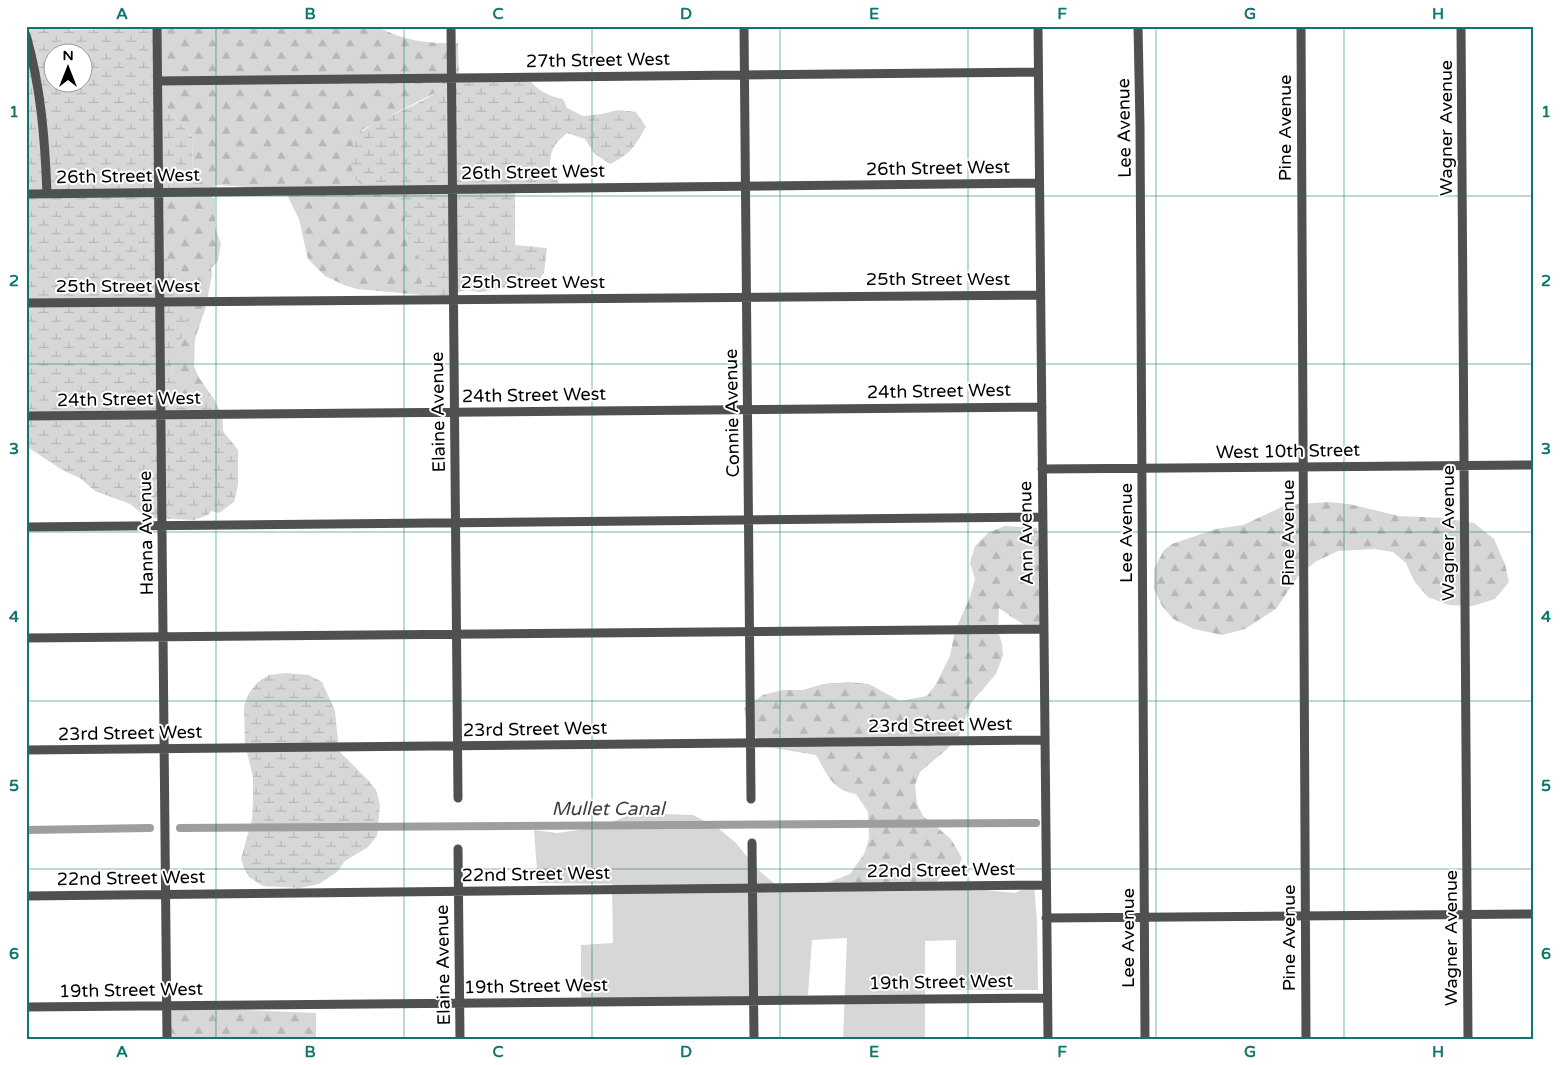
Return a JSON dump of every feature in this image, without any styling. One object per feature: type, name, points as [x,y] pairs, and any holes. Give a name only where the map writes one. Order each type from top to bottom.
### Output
[{"type":"street","name":"Hanna Avenue","points":[[157,26],[167,1039]]},
{"type":"street","name":"Elaine Avenue","points":[[451,26],[458,798]]},
{"type":"street","name":"Connie Avenue","points":[[744,26],[752,798]]},
{"type":"street","name":"Ann Avenue","points":[[1038,26],[1048,1039]]},
{"type":"street","name":"Lee Avenue","points":[[1138,26],[1145,1039]]},
{"type":"street","name":"Pine Avenue","points":[[1301,26],[1306,1039]]},
{"type":"street","name":"Wagner Avenue","points":[[1461,26],[1468,1039]]},
{"type":"street","points":[[26,35],[43,123],[47,194]]},
{"type":"street","name":"27th Street West","points":[[158,81],[1038,72]]},
{"type":"street","name":"26th Street West","points":[[26,194],[1039,183]]},
{"type":"street","name":"25th Street West","points":[[26,303],[1040,295]]},
{"type":"street","name":"24th Street West","points":[[26,416],[1042,407]]},
{"type":"street","name":"West 10th Street","points":[[1042,469],[1534,464]]},
{"type":"street","points":[[26,527],[1042,518]]},
{"type":"street","points":[[26,638],[1044,629]]},
{"type":"street","name":"23rd Street West","points":[[26,750],[1045,740]]},
{"type":"street","points":[[752,844],[754,1039]]},
{"type":"street","name":"Elaine Avenue","points":[[458,849],[460,1039]]},
{"type":"street","name":"22nd Street West","points":[[26,896],[1046,885]]},
{"type":"street","points":[[1046,918],[1534,914]]},
{"type":"street","name":"19th Street West","points":[[26,1007],[1047,998]]},
{"type":"green space","points":[[26,26],[67,26],[70,30],[106,29],[116,26],[145,26],[155,31],[162,103],[192,136],[193,175],[165,202],[162,233],[167,259],[186,276],[191,301],[185,329],[172,365],[175,397],[198,401],[211,395],[222,417],[223,431],[238,450],[238,485],[234,502],[219,513],[211,511],[208,515],[194,520],[148,518],[130,504],[95,491],[80,478],[64,471],[26,446]]},
{"type":"green space","points":[[145,26],[376,26],[406,38],[436,43],[458,43],[459,78],[439,91],[362,130],[373,188],[383,197],[400,201],[405,219],[407,244],[423,262],[422,295],[357,289],[325,276],[308,259],[299,219],[284,189],[215,185],[212,198],[215,198],[215,227],[221,244],[218,261],[211,268],[212,275],[206,306],[195,339],[194,366],[198,376],[211,395],[199,401],[175,398],[172,365],[185,329],[186,276],[167,259],[162,233],[165,202],[193,175],[192,136],[162,103],[155,31]]},
{"type":"green space","points":[[459,78],[528,78],[539,89],[563,99],[567,108],[583,116],[618,110],[636,112],[646,127],[631,149],[623,157],[610,164],[595,154],[585,139],[567,133],[555,145],[551,158],[550,171],[556,177],[560,187],[515,188],[515,245],[547,248],[544,273],[536,283],[480,292],[467,290],[447,295],[422,295],[423,262],[407,244],[405,219],[400,201],[383,197],[373,188],[357,181],[351,164],[351,150],[356,139],[364,130],[427,98]]},
{"type":"green space","points":[[1327,502],[1349,504],[1399,516],[1444,518],[1474,523],[1494,539],[1505,564],[1509,582],[1495,599],[1472,606],[1449,605],[1428,597],[1414,581],[1406,563],[1393,552],[1375,549],[1338,551],[1315,562],[1298,576],[1276,609],[1245,629],[1222,635],[1194,629],[1173,619],[1162,606],[1154,589],[1154,569],[1164,550],[1172,544],[1216,529],[1243,525],[1286,505]]},
{"type":"green space","points":[[1005,526],[1037,528],[1040,538],[1044,632],[1025,625],[999,608],[998,631],[1003,655],[996,674],[971,703],[959,735],[947,749],[920,772],[915,785],[917,804],[923,816],[951,839],[962,858],[956,872],[943,874],[934,885],[890,893],[868,890],[840,878],[850,874],[864,854],[869,839],[868,812],[856,794],[841,789],[836,785],[827,775],[816,755],[767,747],[749,731],[744,708],[763,695],[783,690],[803,690],[823,684],[849,682],[869,684],[900,701],[927,696],[936,684],[950,656],[955,631],[970,597],[975,579],[970,563],[975,546],[988,533]]},
{"type":"green space","points":[[286,673],[309,675],[322,682],[335,711],[339,751],[376,790],[380,805],[377,836],[368,847],[345,861],[337,872],[319,884],[300,888],[263,886],[249,877],[241,859],[252,819],[253,801],[253,777],[245,744],[244,706],[249,693],[258,682],[269,675]]},
{"type":"green space","points":[[635,813],[693,815],[718,828],[736,843],[757,869],[775,884],[823,884],[840,878],[868,890],[890,893],[934,885],[1015,893],[1034,884],[1037,922],[1038,990],[956,990],[956,940],[925,941],[925,1039],[843,1039],[847,938],[812,940],[808,995],[752,998],[581,999],[581,945],[613,943],[612,884],[538,883],[534,830],[557,833],[599,827]]},
{"type":"green space","points":[[169,1007],[316,1013],[316,1039],[169,1039]]},
{"type":"waterway","name":"Mullet Canal","points":[[180,828],[1036,823]]},
{"type":"waterway","name":"Mullet Canal","points":[[26,830],[150,828]]}]
